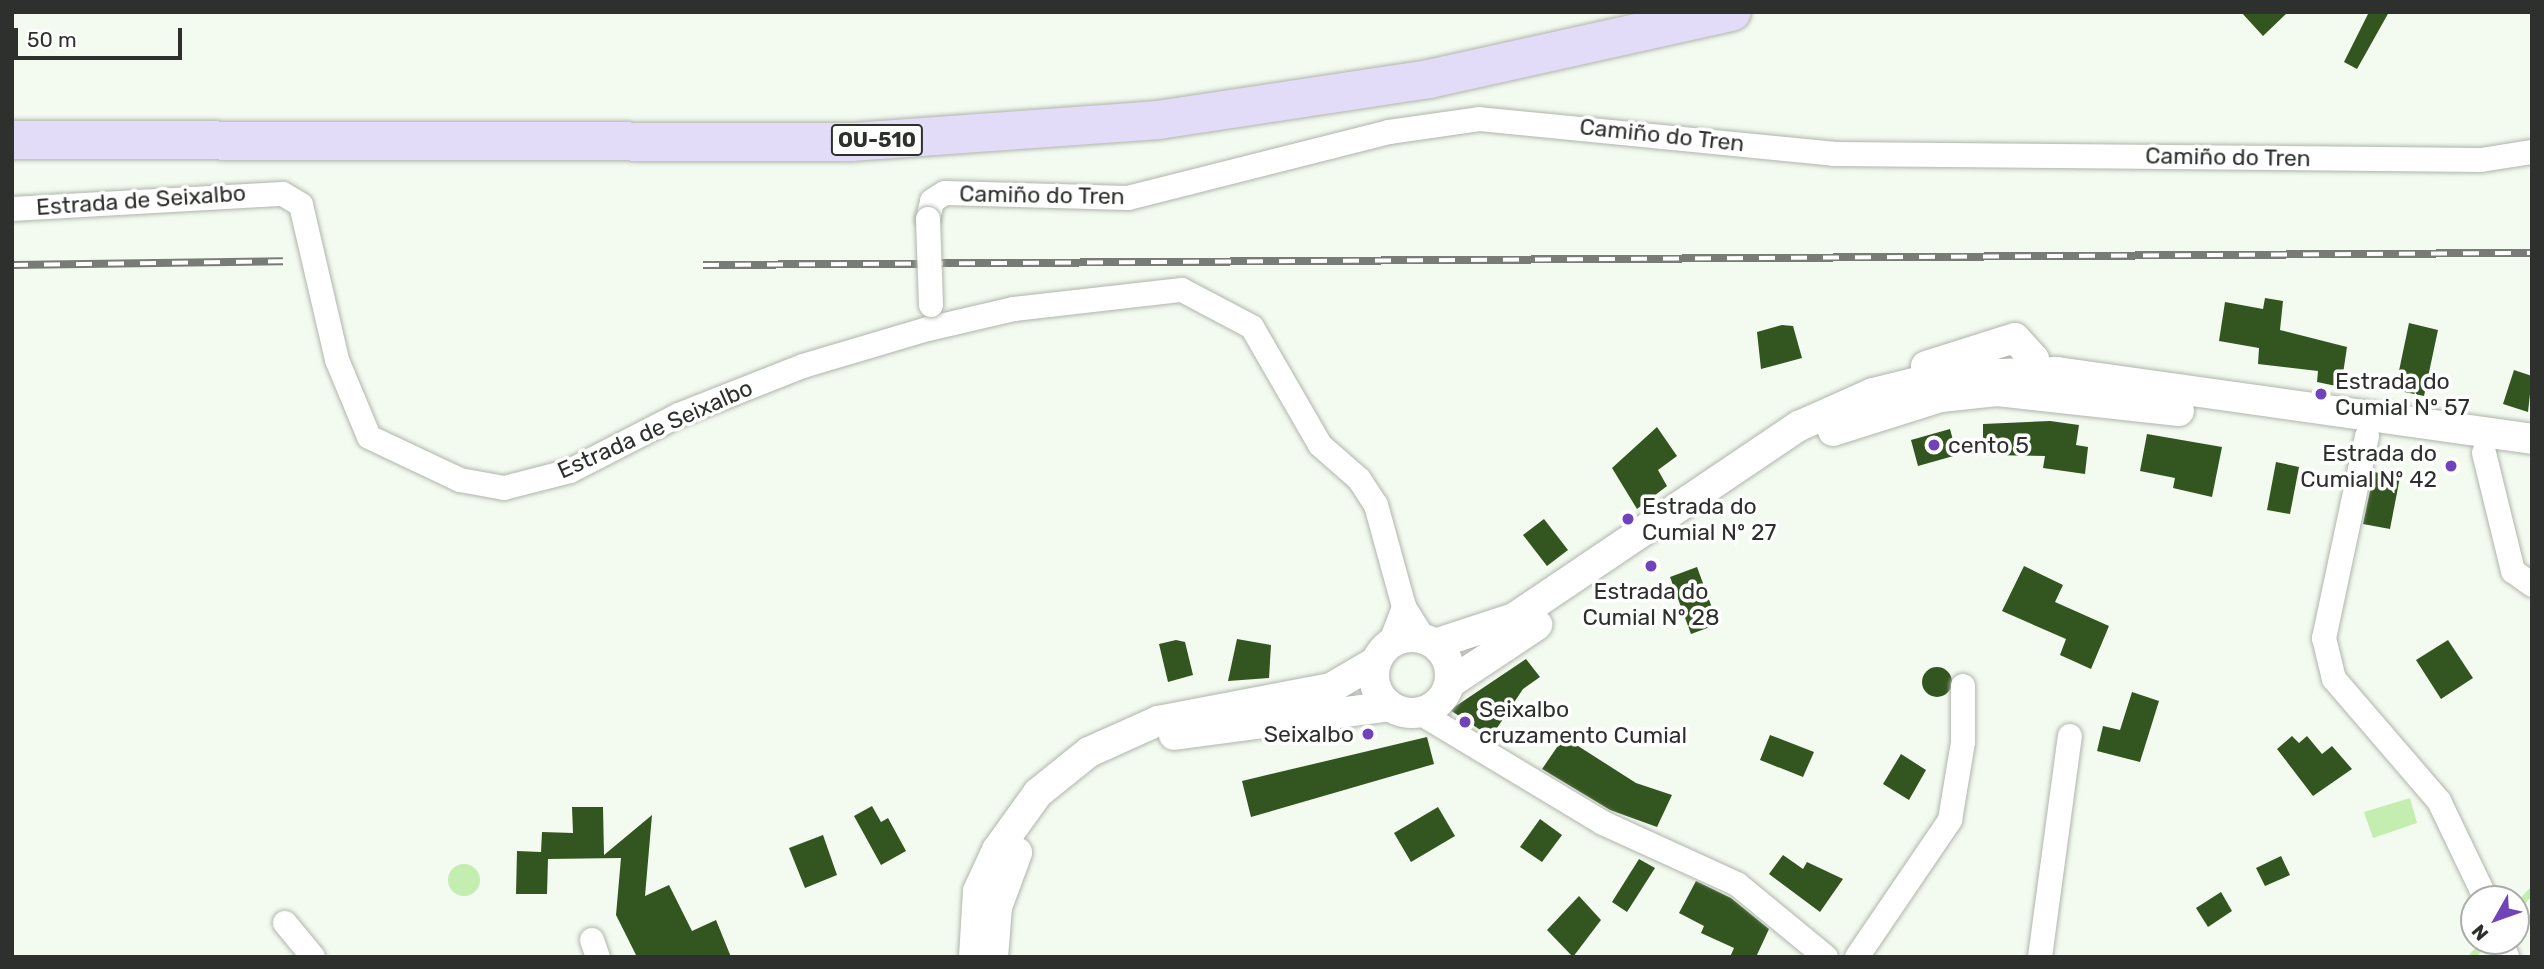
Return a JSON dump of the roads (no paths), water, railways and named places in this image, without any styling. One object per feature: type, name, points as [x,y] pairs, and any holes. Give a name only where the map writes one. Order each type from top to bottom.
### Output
[{"type":"main road","name":"OU-510","points":[[12,141],[852,142],[1158,120],[1429,79],[1731,12]]},
{"type":"street","name":"Camiño do Tren","points":[[929,317],[928,219],[932,201],[945,193],[1128,198],[1389,132],[1479,119],[1834,154],[2481,160],[2532,152]]},
{"type":"street","name":"Estrada de Seixalbo","points":[[12,209],[283,194],[301,205],[337,360],[369,437],[460,480],[503,488],[570,471],[679,415],[929,317],[1182,290],[1252,327],[1320,445],[1359,480],[1376,505],[1404,607]]},
{"type":"street","points":[[974,957],[975,909],[997,850],[1038,793],[1080,758],[1158,721],[1331,688],[1383,652],[1514,618],[1770,442],[1897,385],[1930,364],[1989,342],[2015,338],[2035,376]]},
{"type":"street","points":[[1984,376],[1989,342]]},
{"type":"street","points":[[1440,707],[1820,436],[1868,407],[1911,392],[1984,376]]},
{"type":"street","points":[[1897,385],[1984,376],[2035,376],[2528,445]]},
{"type":"street","points":[[2035,376],[2096,388],[2130,405]]},
{"type":"street","points":[[1820,436],[1919,403],[1997,391],[2130,405],[2484,453],[2528,445]]},
{"type":"street","points":[[2367,436],[2324,638],[2334,678],[2440,801],[2479,885]]},
{"type":"street","points":[[2484,453],[2513,571],[2532,585]]},
{"type":"street","points":[[1390,706],[1375,684],[1383,652],[1404,607],[1429,642],[1448,662],[1440,707]]},
{"type":"street","points":[[1857,957],[1950,820],[1963,742],[1964,686]]},
{"type":"street","points":[[993,957],[996,907],[1016,854],[1059,794],[1094,766],[1170,735],[1390,706],[1440,707],[1603,823],[1737,884],[1826,957]]},
{"type":"street","points":[[2040,957],[2070,736]]},
{"type":"street","points":[[285,923],[313,957]]},
{"type":"railway","points":[[703,265],[2532,253]]},
{"type":"railway","points":[[12,265],[283,261]]},
{"type":"place","name":"Estrada do Cumial Nº 57","points":[[2321,394]]},
{"type":"place","name":"cento 5","points":[[1934,445]]},
{"type":"place","name":"Estrada do Cumial Nº 42","points":[[2451,466]]},
{"type":"place","name":"Estrada do Cumial Nº 27","points":[[1628,519]]},
{"type":"place","name":"Estrada do Cumial Nº 28","points":[[1651,566]]},
{"type":"place","name":"Seixalbo cruzamento Cumial","points":[[1465,722]]},
{"type":"place","name":"Seixalbo","points":[[1368,734]]}]
